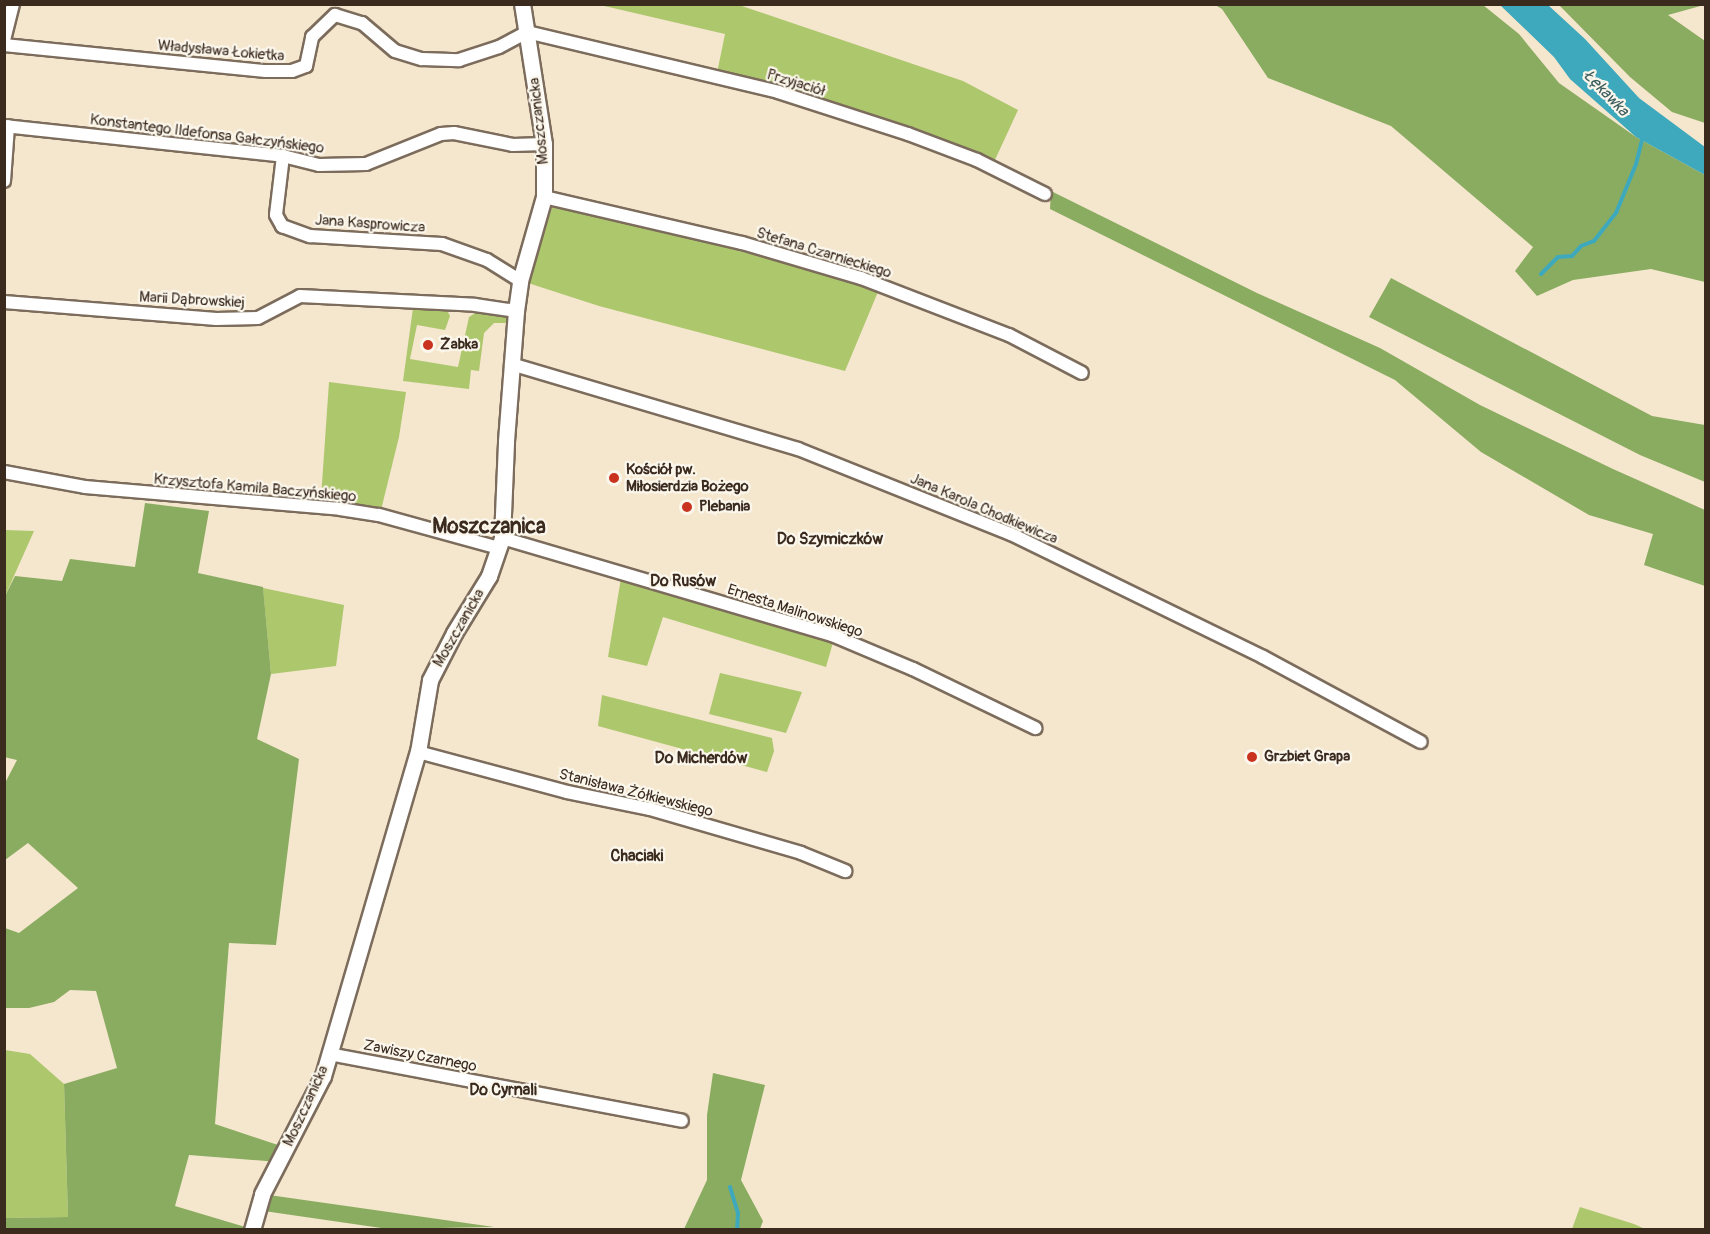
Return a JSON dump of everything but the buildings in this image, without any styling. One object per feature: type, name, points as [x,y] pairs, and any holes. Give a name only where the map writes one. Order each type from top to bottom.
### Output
[{"type":"street","points":[[4,40],[13,4]]},
{"type":"street","name":"Moszczanicka","points":[[252,1230],[262,1194],[323,1076],[418,752],[430,680],[454,633],[489,576],[501,543],[516,311],[520,281],[544,197],[544,144],[522,4]]},
{"type":"street","name":"Władysława Łokietka","points":[[4,45],[266,71],[292,71],[306,66],[312,37],[336,10],[362,23],[395,51],[422,59],[459,60],[499,47],[527,32]]},
{"type":"street","name":"Przyjaciół","points":[[527,32],[778,92],[908,134],[977,160],[1045,194]]},
{"type":"street","points":[[4,181],[6,126]]},
{"type":"street","name":"Konstantego Ildefonsa Gałczyńskiego","points":[[6,126],[284,156],[319,165],[366,164],[441,134],[454,133],[513,145],[544,144]]},
{"type":"street","name":"Jana Kasprowicza","points":[[284,156],[276,215],[282,226],[310,236],[442,244],[487,260],[520,281]]},
{"type":"street","name":"Stefana Czarnieckiego","points":[[544,197],[742,243],[861,278],[1009,335],[1082,373]]},
{"type":"street","name":"Marii Dąbrowskiej","points":[[4,302],[216,319],[258,318],[300,296],[475,305],[516,311]]},
{"type":"street","name":"Jana Karola Chodkiewicza","points":[[511,364],[798,449],[1011,534],[1263,657],[1421,742]]},
{"type":"street","name":"Krzysztofa Kamila Baczyńskiego","points":[[4,472],[85,487],[340,509],[379,515],[501,543]]},
{"type":"street","name":"Ernesta Malinowskiego","points":[[501,543],[832,635],[913,669],[1035,728]]},
{"type":"street","name":"Stanisława Żółkiewskiego","points":[[418,752],[567,792],[650,809],[801,853],[845,871]]},
{"type":"street","name":"Zawiszy Czarnego","points":[[329,1054],[682,1121]]},
{"type":"green space","points":[[600,5],[739,5],[963,81],[1018,110],[994,162],[717,73],[725,34]]},
{"type":"green space","points":[[1215,5],[1483,5],[1519,34],[1559,83],[1636,137],[1705,175],[1705,282],[1651,269],[1573,280],[1537,296],[1515,271],[1533,247],[1391,126],[1268,78],[1222,9]]},
{"type":"green space","points":[[1559,5],[1704,5],[1668,15],[1705,41],[1705,123],[1672,112],[1630,77]]},
{"type":"green space","points":[[1051,191],[1257,293],[1380,348],[1480,405],[1705,510],[1705,586],[1644,565],[1653,534],[1589,515],[1481,452],[1395,380],[1050,209]]},
{"type":"green space","points":[[555,204],[880,287],[845,371],[599,306],[528,283],[552,207]]},
{"type":"green space","points":[[1391,278],[1652,416],[1705,425],[1705,482],[1640,455],[1369,317]]},
{"type":"green space","points":[[413,308],[447,310],[450,316],[445,330],[417,325],[410,359],[458,367],[469,317],[477,312],[499,313],[508,318],[507,323],[494,323],[484,333],[479,371],[471,370],[469,389],[403,381]]},
{"type":"green space","points":[[329,382],[406,392],[399,437],[381,510],[321,498]]},
{"type":"green space","points":[[145,503],[209,511],[198,573],[263,587],[271,674],[257,739],[299,759],[276,945],[229,943],[215,1124],[287,1148],[279,1162],[189,1155],[175,1206],[252,1229],[5,1229],[5,1218],[68,1217],[64,1084],[117,1068],[96,991],[70,990],[54,1002],[29,1008],[5,1008],[5,928],[19,933],[78,888],[28,843],[5,860],[4,785],[17,760],[4,757],[5,596],[15,576],[62,581],[70,559],[135,567]]},
{"type":"green space","points":[[5,530],[34,531],[5,596]]},
{"type":"green space","points":[[622,572],[834,639],[826,667],[663,617],[647,666],[608,657]]},
{"type":"green space","points":[[263,588],[344,605],[336,666],[271,674]]},
{"type":"green space","points":[[720,673],[802,692],[786,733],[709,714]]},
{"type":"green space","points":[[602,695],[772,738],[774,751],[767,772],[598,726]]},
{"type":"green space","points":[[5,1050],[30,1054],[64,1084],[68,1217],[5,1218]]},
{"type":"green space","points":[[713,1073],[765,1085],[741,1180],[763,1221],[760,1229],[684,1229],[707,1180],[707,1115]]},
{"type":"green space","points":[[262,1194],[494,1227],[388,1229],[257,1210]]},
{"type":"green space","points":[[1580,1207],[1634,1224],[1645,1229],[1572,1229]]},
{"type":"water","name":"Łękawka","points":[[1500,5],[1548,5],[1585,39],[1639,98],[1705,147],[1705,175],[1636,137],[1570,79],[1554,57]]},
{"type":"waterway","points":[[1541,274],[1558,257],[1572,256],[1581,246],[1594,241],[1616,213],[1636,164],[1643,136]]},
{"type":"waterway","points":[[730,1187],[738,1213],[737,1230]]},
{"type":"place","name":"Żabka","points":[[428,345]]},
{"type":"place","name":"Kościół pw. Miłosierdzia Bożego","points":[[614,478]]},
{"type":"place","name":"Plebania","points":[[687,507]]},
{"type":"place","name":"Grzbiet Grapa","points":[[1252,757]]},
{"type":"district","name":"Moszczanica","points":[[489,527]]},
{"type":"district","name":"Do Szymiczków","points":[[830,539]]},
{"type":"district","name":"Do Rusów","points":[[683,581]]},
{"type":"district","name":"Do Micherdów","points":[[701,758]]},
{"type":"district","name":"Chaciaki","points":[[637,856]]},
{"type":"district","name":"Do Cyrnali","points":[[503,1090]]}]
